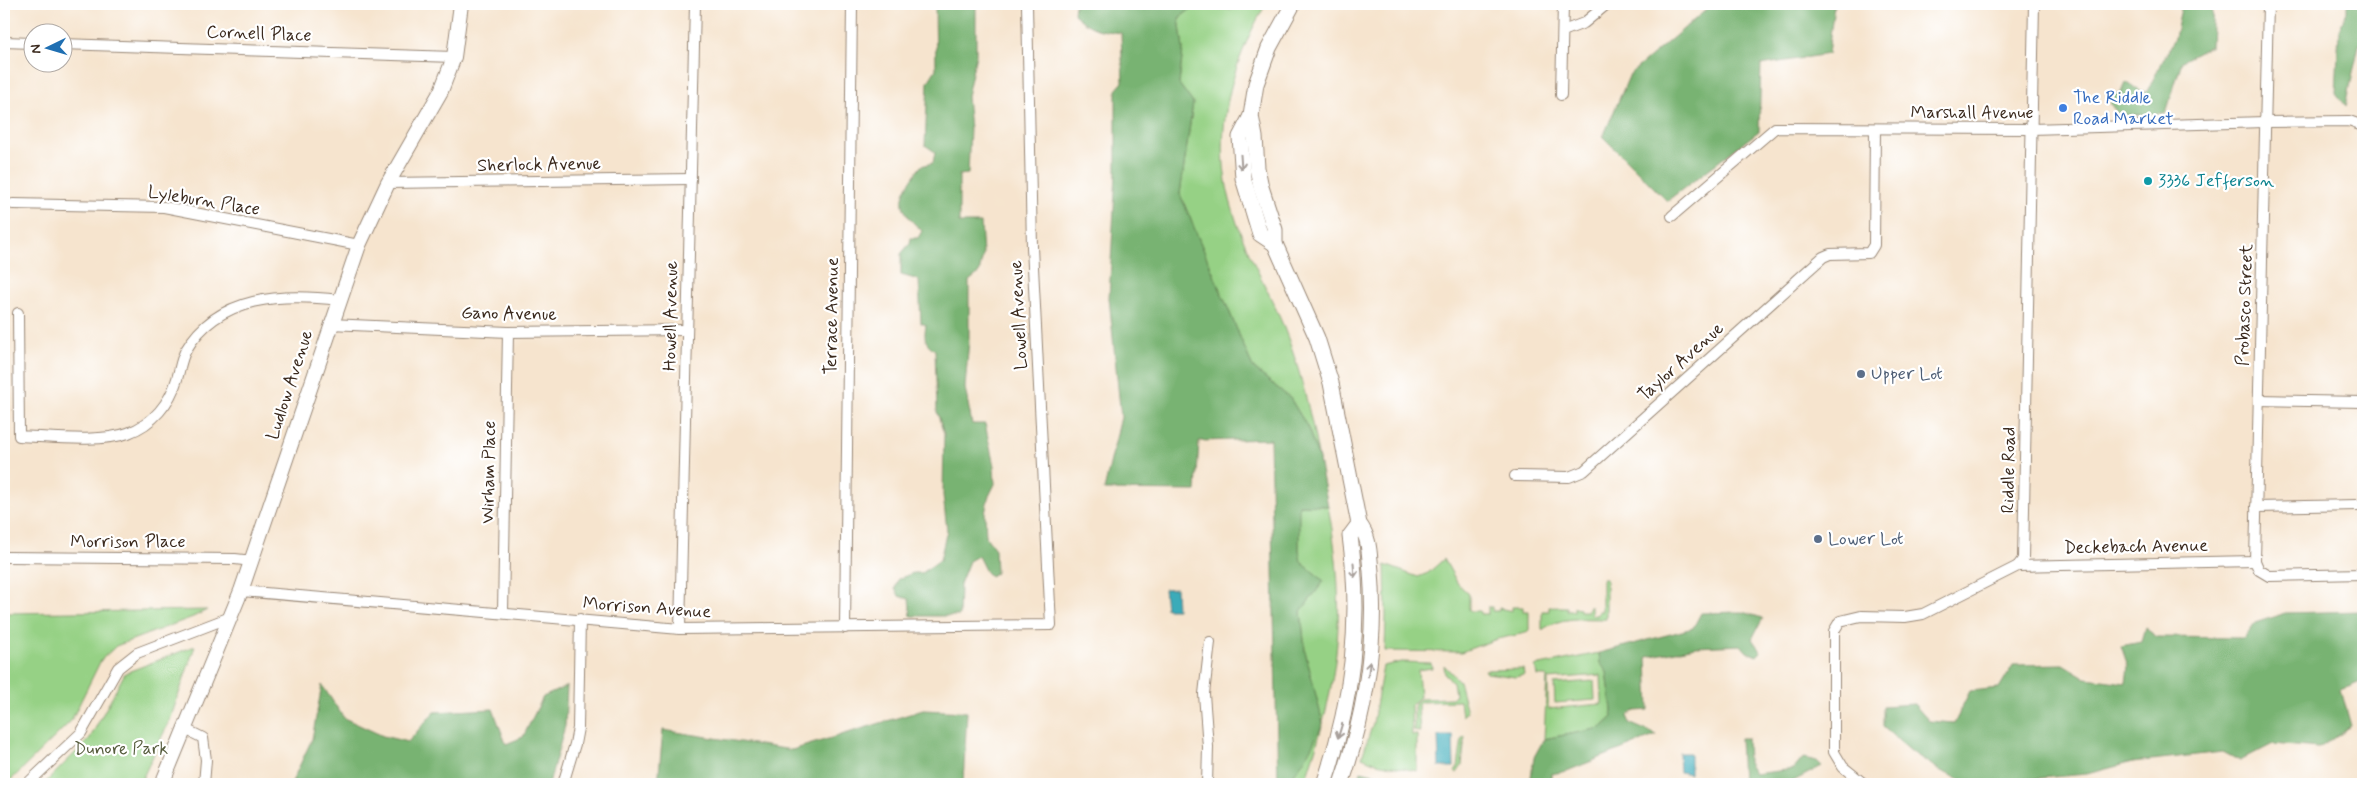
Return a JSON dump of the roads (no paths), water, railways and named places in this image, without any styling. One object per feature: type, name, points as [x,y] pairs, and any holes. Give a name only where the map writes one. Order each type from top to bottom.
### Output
[{"type":"main road","name":"Ludlow Avenue","points":[[162,784],[252,561],[358,245],[388,183],[441,91],[454,57],[461,4]]},
{"type":"main road","points":[[1293,4],[1276,34],[1261,67],[1252,101],[1251,116],[1240,138],[1243,178],[1260,234],[1274,244],[1307,316],[1324,359],[1340,422],[1359,524],[1368,535],[1372,603],[1371,647],[1365,698],[1341,784]]},
{"type":"main road","points":[[1324,784],[1345,716],[1354,657],[1356,592],[1350,536],[1359,524]]},
{"type":"street","name":"Howell Avenue","points":[[680,629],[695,4]]},
{"type":"street","name":"Terrace Avenue","points":[[845,628],[852,4]]},
{"type":"street","name":"Lowell Avenue","points":[[1027,4],[1032,238],[1051,625]]},
{"type":"street","points":[[1561,95],[1563,4]]},
{"type":"street","points":[[1563,31],[1584,23],[1607,4]]},
{"type":"street","name":"Riddle Road","points":[[2018,566],[2023,559],[2034,4]]},
{"type":"street","name":"Probasco Street","points":[[2255,560],[2268,4]]},
{"type":"street","points":[[4,42],[22,43]]},
{"type":"street","name":"Cornell Place","points":[[72,44],[454,57]]},
{"type":"street","name":"Marshall Avenue","points":[[1672,216],[1775,128],[2031,129],[2349,121],[2363,126]]},
{"type":"street","name":"Taylor Avenue","points":[[1515,476],[1569,477],[1584,471],[1823,257],[1830,254],[1869,253],[1874,245],[1875,129]]},
{"type":"street","name":"Sherlock Avenue","points":[[388,183],[691,180]]},
{"type":"street","name":"Lyleburn Place","points":[[13,204],[164,207],[358,245]]},
{"type":"street","points":[[18,313],[19,436],[109,438],[129,433],[155,417],[172,392],[186,350],[206,326],[219,316],[247,302],[277,296],[308,296],[338,300]]},
{"type":"street","name":"Gano Avenue","points":[[330,324],[508,332],[686,330]]},
{"type":"street","name":"Wirham Place","points":[[503,612],[508,332]]},
{"type":"street","points":[[2259,400],[2363,402]]},
{"type":"street","points":[[2256,507],[2358,505]]},
{"type":"street","name":"Morrison Place","points":[[4,557],[235,559],[252,561]]},
{"type":"street","points":[[2255,560],[2259,570],[2269,576],[2363,574]]},
{"type":"street","name":"Deckebach Avenue","points":[[2018,566],[2255,560]]},
{"type":"street","points":[[1864,784],[1843,767],[1834,752],[1834,631],[1840,620],[1861,616],[1905,618],[1923,614],[2018,566]]},
{"type":"street","name":"Morrison Avenue","points":[[241,591],[503,612],[680,629],[1051,625]]},
{"type":"street","points":[[27,784],[81,733],[118,668],[137,653],[228,618]]},
{"type":"street","points":[[563,784],[576,744],[578,728],[580,619]]},
{"type":"street","points":[[1207,784],[1208,748],[1204,694],[1210,642]]},
{"type":"street","points":[[183,728],[203,738],[206,760],[204,784]]},
{"type":"water","points":[[1176,588],[1177,609],[1166,609],[1164,589]]},
{"type":"water","points":[[1438,736],[1453,736],[1454,767],[1439,767]]},
{"type":"water","points":[[1679,753],[1690,753],[1690,774],[1680,772]]},
{"type":"place","name":"The Riddle Road Market","points":[[2063,108]]},
{"type":"place","name":"3336 Jefferson","points":[[2148,181]]},
{"type":"place","name":"Upper Lot","points":[[1861,374]]},
{"type":"place","name":"Lower Lot","points":[[1818,539]]},
{"type":"park label","name":"Dunore Park","points":[[121,749]]}]
